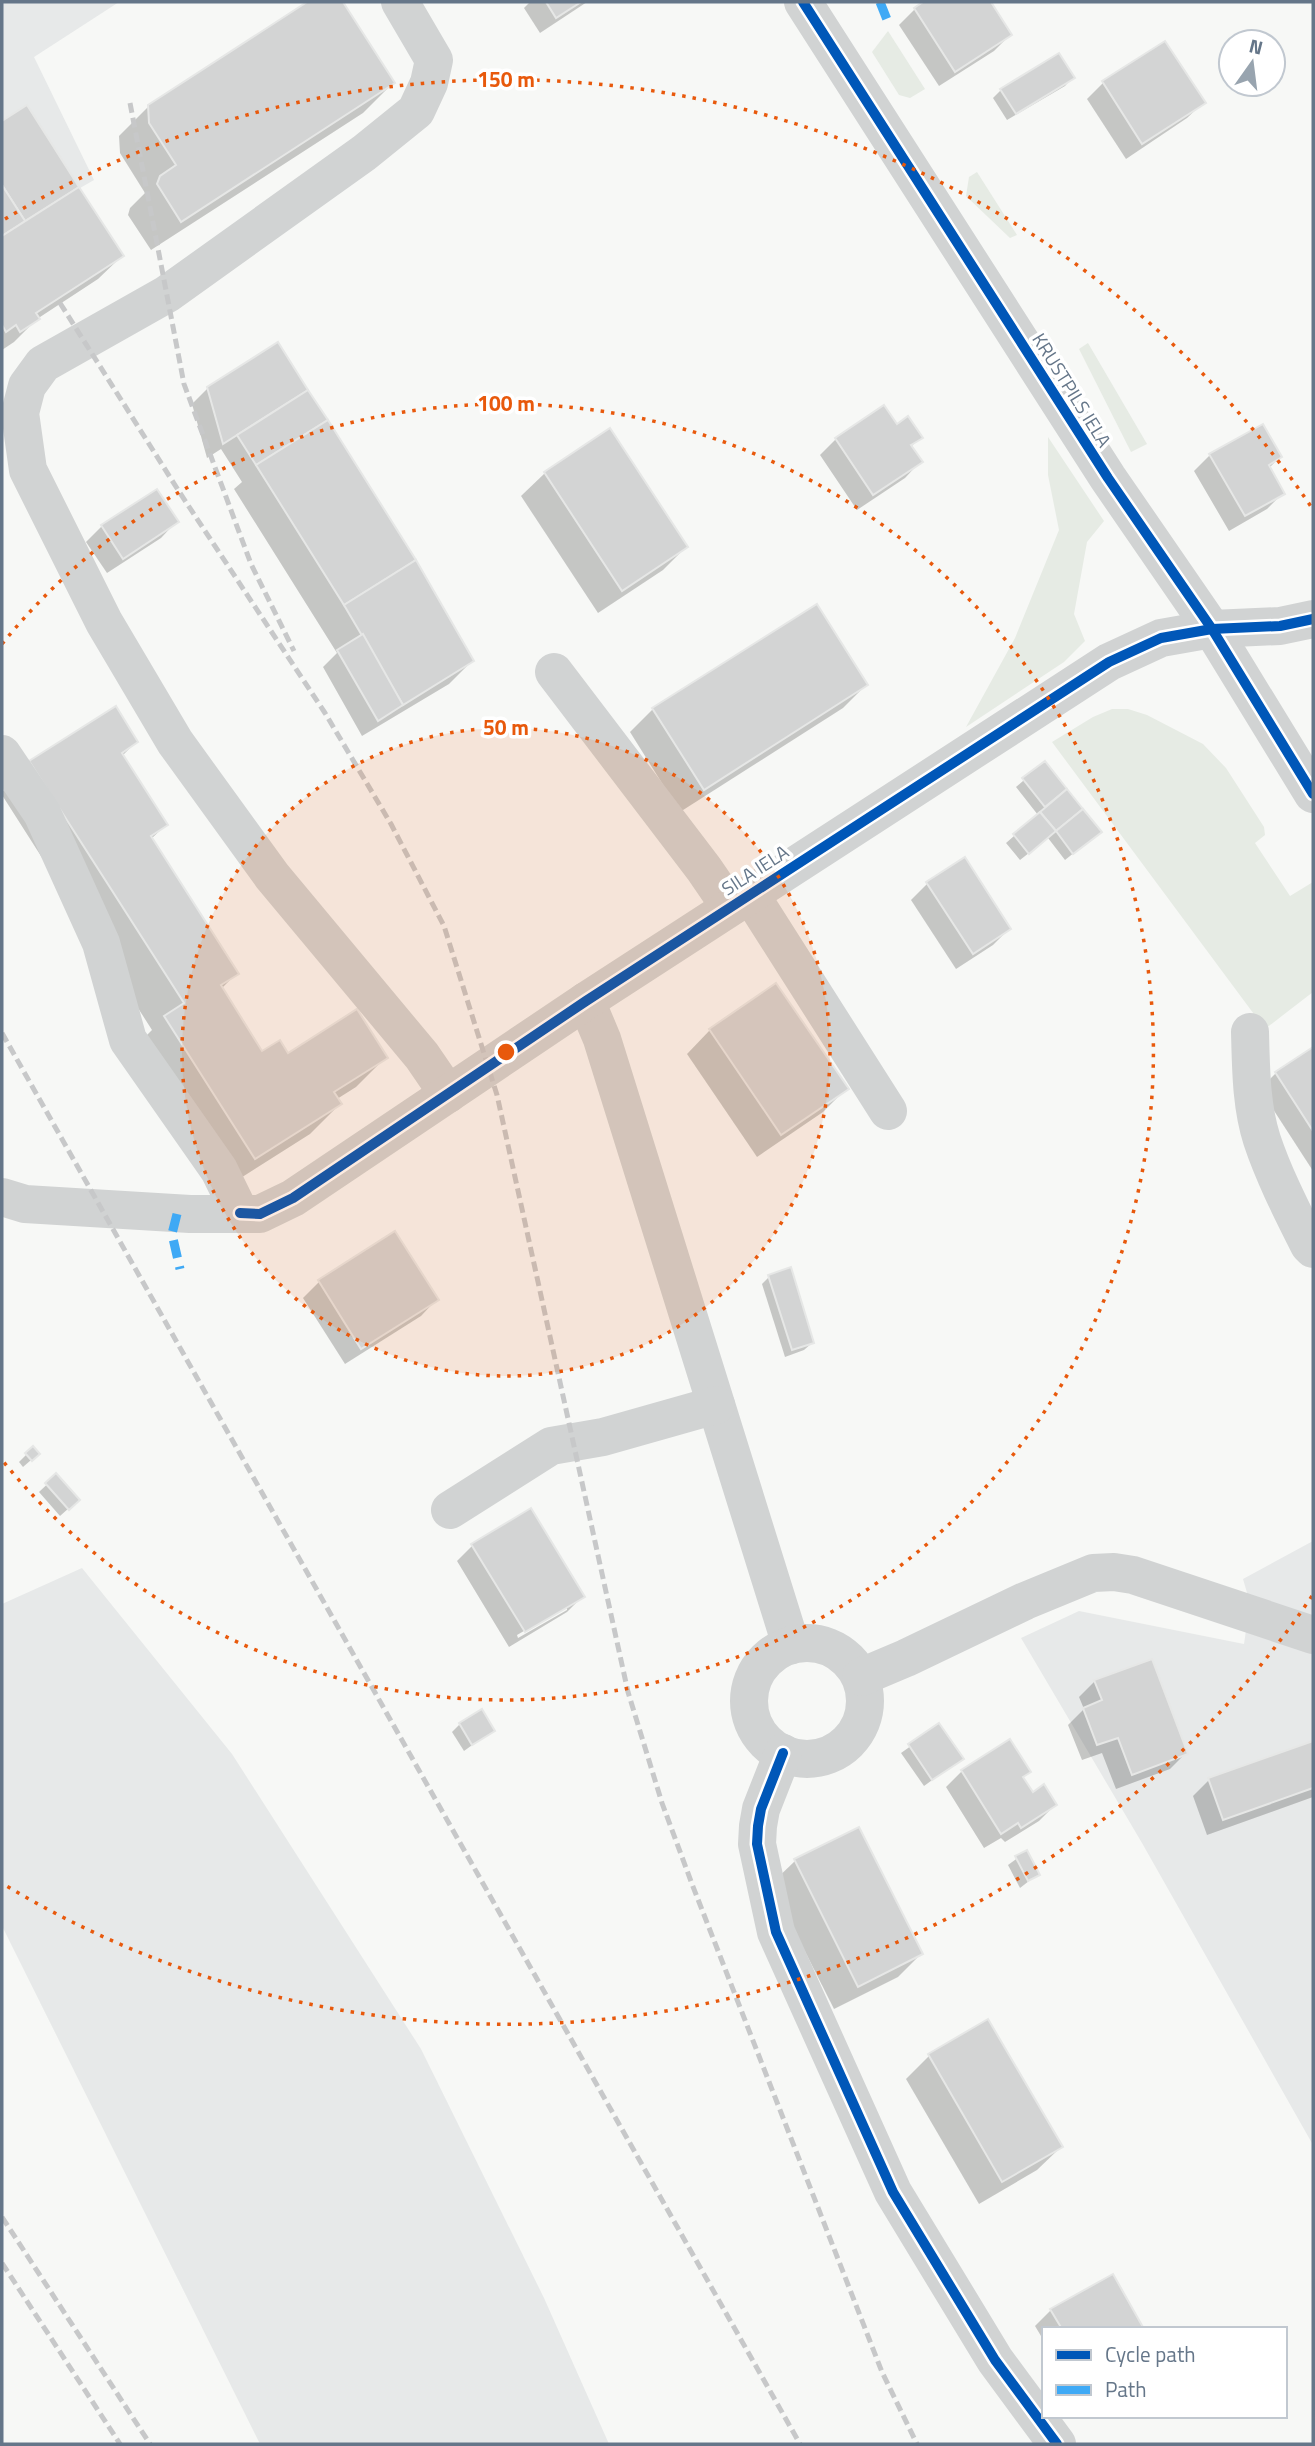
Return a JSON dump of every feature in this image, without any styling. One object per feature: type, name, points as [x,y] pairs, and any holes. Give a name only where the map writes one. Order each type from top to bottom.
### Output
[{"type":"street","points":[[400,2],[434,60],[429,82],[416,111],[364,153],[167,294],[43,364],[27,386],[20,413],[28,470],[104,622],[175,742],[272,876],[422,1056],[448,1094]]},
{"type":"street","name":"KRUSTPILS IELA","points":[[803,2],[1108,478],[1212,629],[1313,794]]},
{"type":"street","name":"SILA IELA","points":[[2,1198],[25,1204],[115,1211],[260,1214],[293,1198],[586,1001],[1108,662],[1161,638],[1212,629],[1280,625],[1313,619]]},
{"type":"street","points":[[554,672],[704,869],[740,900],[887,1111]]},
{"type":"street","points":[[2,754],[42,813],[101,943],[128,1040],[219,1170],[240,1213]]},
{"type":"street","points":[[586,1001],[602,1039],[791,1644]]},
{"type":"street","points":[[1250,1032],[1251,1084],[1262,1139],[1289,1203],[1309,1245],[1313,1248]]},
{"type":"street","points":[[450,1510],[551,1446],[603,1437],[716,1405]]},
{"type":"street","points":[[860,1677],[906,1658],[1024,1601],[1093,1573],[1133,1575],[1313,1635]]},
{"type":"street","points":[[812,1642],[832,1648],[849,1660],[860,1677],[865,1693],[863,1722],[849,1742],[827,1755],[797,1758],[783,1753],[766,1742],[755,1725],[749,1706],[751,1686],[759,1667],[773,1653],[791,1644],[812,1642]]},
{"type":"street","points":[[783,1753],[761,1809],[757,1844],[776,1932],[893,2192],[995,2360],[1057,2444]]},
{"type":"shaded area","points":[[2,2],[119,2],[34,57],[94,180],[19,223],[2,194]]},
{"type":"shaded area","points":[[888,31],[925,89],[910,98],[899,95],[872,52]]},
{"type":"shaded area","points":[[977,172],[1017,235],[1010,238],[966,196],[969,177]]},
{"type":"shaded area","points":[[1088,343],[1147,444],[1131,452],[1079,349]]},
{"type":"shaded area","points":[[1048,437],[1104,521],[1087,542],[1074,614],[1085,641],[1064,662],[966,727],[1015,638],[1059,530],[1048,475]]},
{"type":"shaded area","points":[[1112,709],[1128,709],[1147,715],[1203,744],[1226,768],[1264,827],[1265,835],[1255,843],[1290,896],[1313,882],[1313,992],[1265,1029],[1052,742],[1093,717]]},
{"type":"shaded area","points":[[1313,1541],[1313,2145],[1142,1843],[1021,1638],[1079,1611],[1244,1644],[1250,1603],[1243,1579]]},
{"type":"shaded area","points":[[82,1568],[232,1754],[421,2049],[544,2298],[609,2444],[260,2444],[2,1926],[2,1604]]},
{"type":"building","points":[[307,2],[343,2],[395,83],[181,222],[157,184],[160,176],[176,165],[149,123],[148,105]]},
{"type":"building","points":[[546,2],[581,2],[556,18]]},
{"type":"building","points":[[923,2],[991,2],[1012,35],[955,72],[914,8]]},
{"type":"building","points":[[1165,41],[1206,103],[1142,144],[1102,81]]},
{"type":"building","points":[[1059,53],[1075,78],[1016,114],[1000,89]]},
{"type":"building","points":[[27,105],[79,187],[25,221],[2,185],[2,121]]},
{"type":"building","points":[[2,185],[25,221],[2,236]]},
{"type":"building","points":[[79,187],[124,256],[36,313],[40,319],[20,332],[16,325],[6,332],[2,325],[2,236]]},
{"type":"building","points":[[278,342],[308,390],[223,444],[207,387]]},
{"type":"building","points":[[308,390],[328,420],[256,465],[237,435]]},
{"type":"building","points":[[884,405],[897,424],[908,416],[923,438],[911,445],[923,462],[873,495],[835,438]]},
{"type":"building","points":[[328,420],[416,560],[344,605],[256,465]]},
{"type":"building","points":[[1263,424],[1282,457],[1269,465],[1285,494],[1245,516],[1209,454]]},
{"type":"building","points":[[610,428],[688,547],[622,591],[544,472]]},
{"type":"building","points":[[157,489],[179,522],[123,559],[101,525]]},
{"type":"building","points":[[416,560],[474,661],[403,705],[344,605]]},
{"type":"building","points":[[817,604],[868,685],[704,790],[652,708]]},
{"type":"building","points":[[363,634],[403,705],[378,721],[337,650]]},
{"type":"building","points":[[116,706],[138,742],[122,753],[168,825],[151,836],[239,974],[221,985],[262,1051],[280,1040],[288,1053],[357,1009],[388,1058],[334,1092],[342,1104],[255,1159],[164,1016],[184,1003],[29,761]]},
{"type":"building","points":[[1045,761],[1067,789],[1045,807],[1022,778]]},
{"type":"building","points":[[1067,789],[1083,809],[1056,831],[1040,812]]},
{"type":"building","points":[[1083,809],[1102,832],[1073,854],[1056,831]]},
{"type":"building","points":[[1040,812],[1056,831],[1029,854],[1013,834]]},
{"type":"building","points":[[965,857],[1011,929],[973,954],[926,882]]},
{"type":"building","points":[[776,983],[849,1089],[781,1135],[709,1029]]},
{"type":"building","points":[[1313,1047],[1313,1131],[1275,1072]]},
{"type":"building","points":[[395,1231],[439,1300],[361,1349],[318,1280]]},
{"type":"building","points":[[791,1267],[814,1343],[792,1350],[768,1275]]},
{"type":"building","points":[[33,1446],[40,1454],[32,1461],[25,1453]]},
{"type":"building","points":[[56,1473],[80,1500],[69,1510],[45,1483]]},
{"type":"building","points":[[531,1508],[585,1597],[525,1632],[471,1544]]},
{"type":"building","points":[[1152,1659],[1188,1754],[1132,1775],[1118,1738],[1097,1745],[1083,1708],[1102,1700],[1094,1680]]},
{"type":"building","points":[[482,1709],[495,1731],[472,1745],[459,1723]]},
{"type":"building","points":[[939,1723],[964,1759],[932,1780],[908,1744]]},
{"type":"building","points":[[1010,1739],[1031,1772],[1023,1777],[1033,1792],[1044,1784],[1057,1805],[1021,1828],[1018,1823],[1001,1834],[961,1770]]},
{"type":"building","points":[[1313,1741],[1313,1788],[1223,1820],[1208,1778]]},
{"type":"building","points":[[859,1827],[923,1954],[858,1987],[794,1859]]},
{"type":"building","points":[[1027,1850],[1040,1875],[1028,1881],[1015,1856]]},
{"type":"building","points":[[988,2019],[1063,2147],[1002,2182],[928,2054]]},
{"type":"building","points":[[1113,2274],[1143,2327],[1061,2327],[1050,2309]]},
{"type":"railway","points":[[130,103],[184,384],[251,564],[294,651]]},
{"type":"railway","points":[[60,303],[180,493],[325,713],[391,824],[444,926],[497,1095],[628,1692],[662,1803],[882,2372],[917,2444]]},
{"type":"railway","points":[[2,1033],[800,2444]]},
{"type":"railway","points":[[2,2217],[150,2444]]},
{"type":"railway","points":[[2,2263],[120,2444]]},
{"type":"marked path","points":[[880,2],[888,22]]},
{"type":"marked path","points":[[177,1214],[172,1234],[180,1269]]},
{"type":"cycle path","points":[[803,2],[1108,478],[1212,629],[1313,794]]},
{"type":"cycle path","points":[[240,1213],[260,1214],[293,1198],[586,1001],[1109,662],[1161,638],[1212,629],[1280,626],[1313,619]]},
{"type":"cycle path","points":[[783,1753],[761,1809],[757,1844],[776,1932],[893,2192],[995,2360],[1057,2444]]}]
